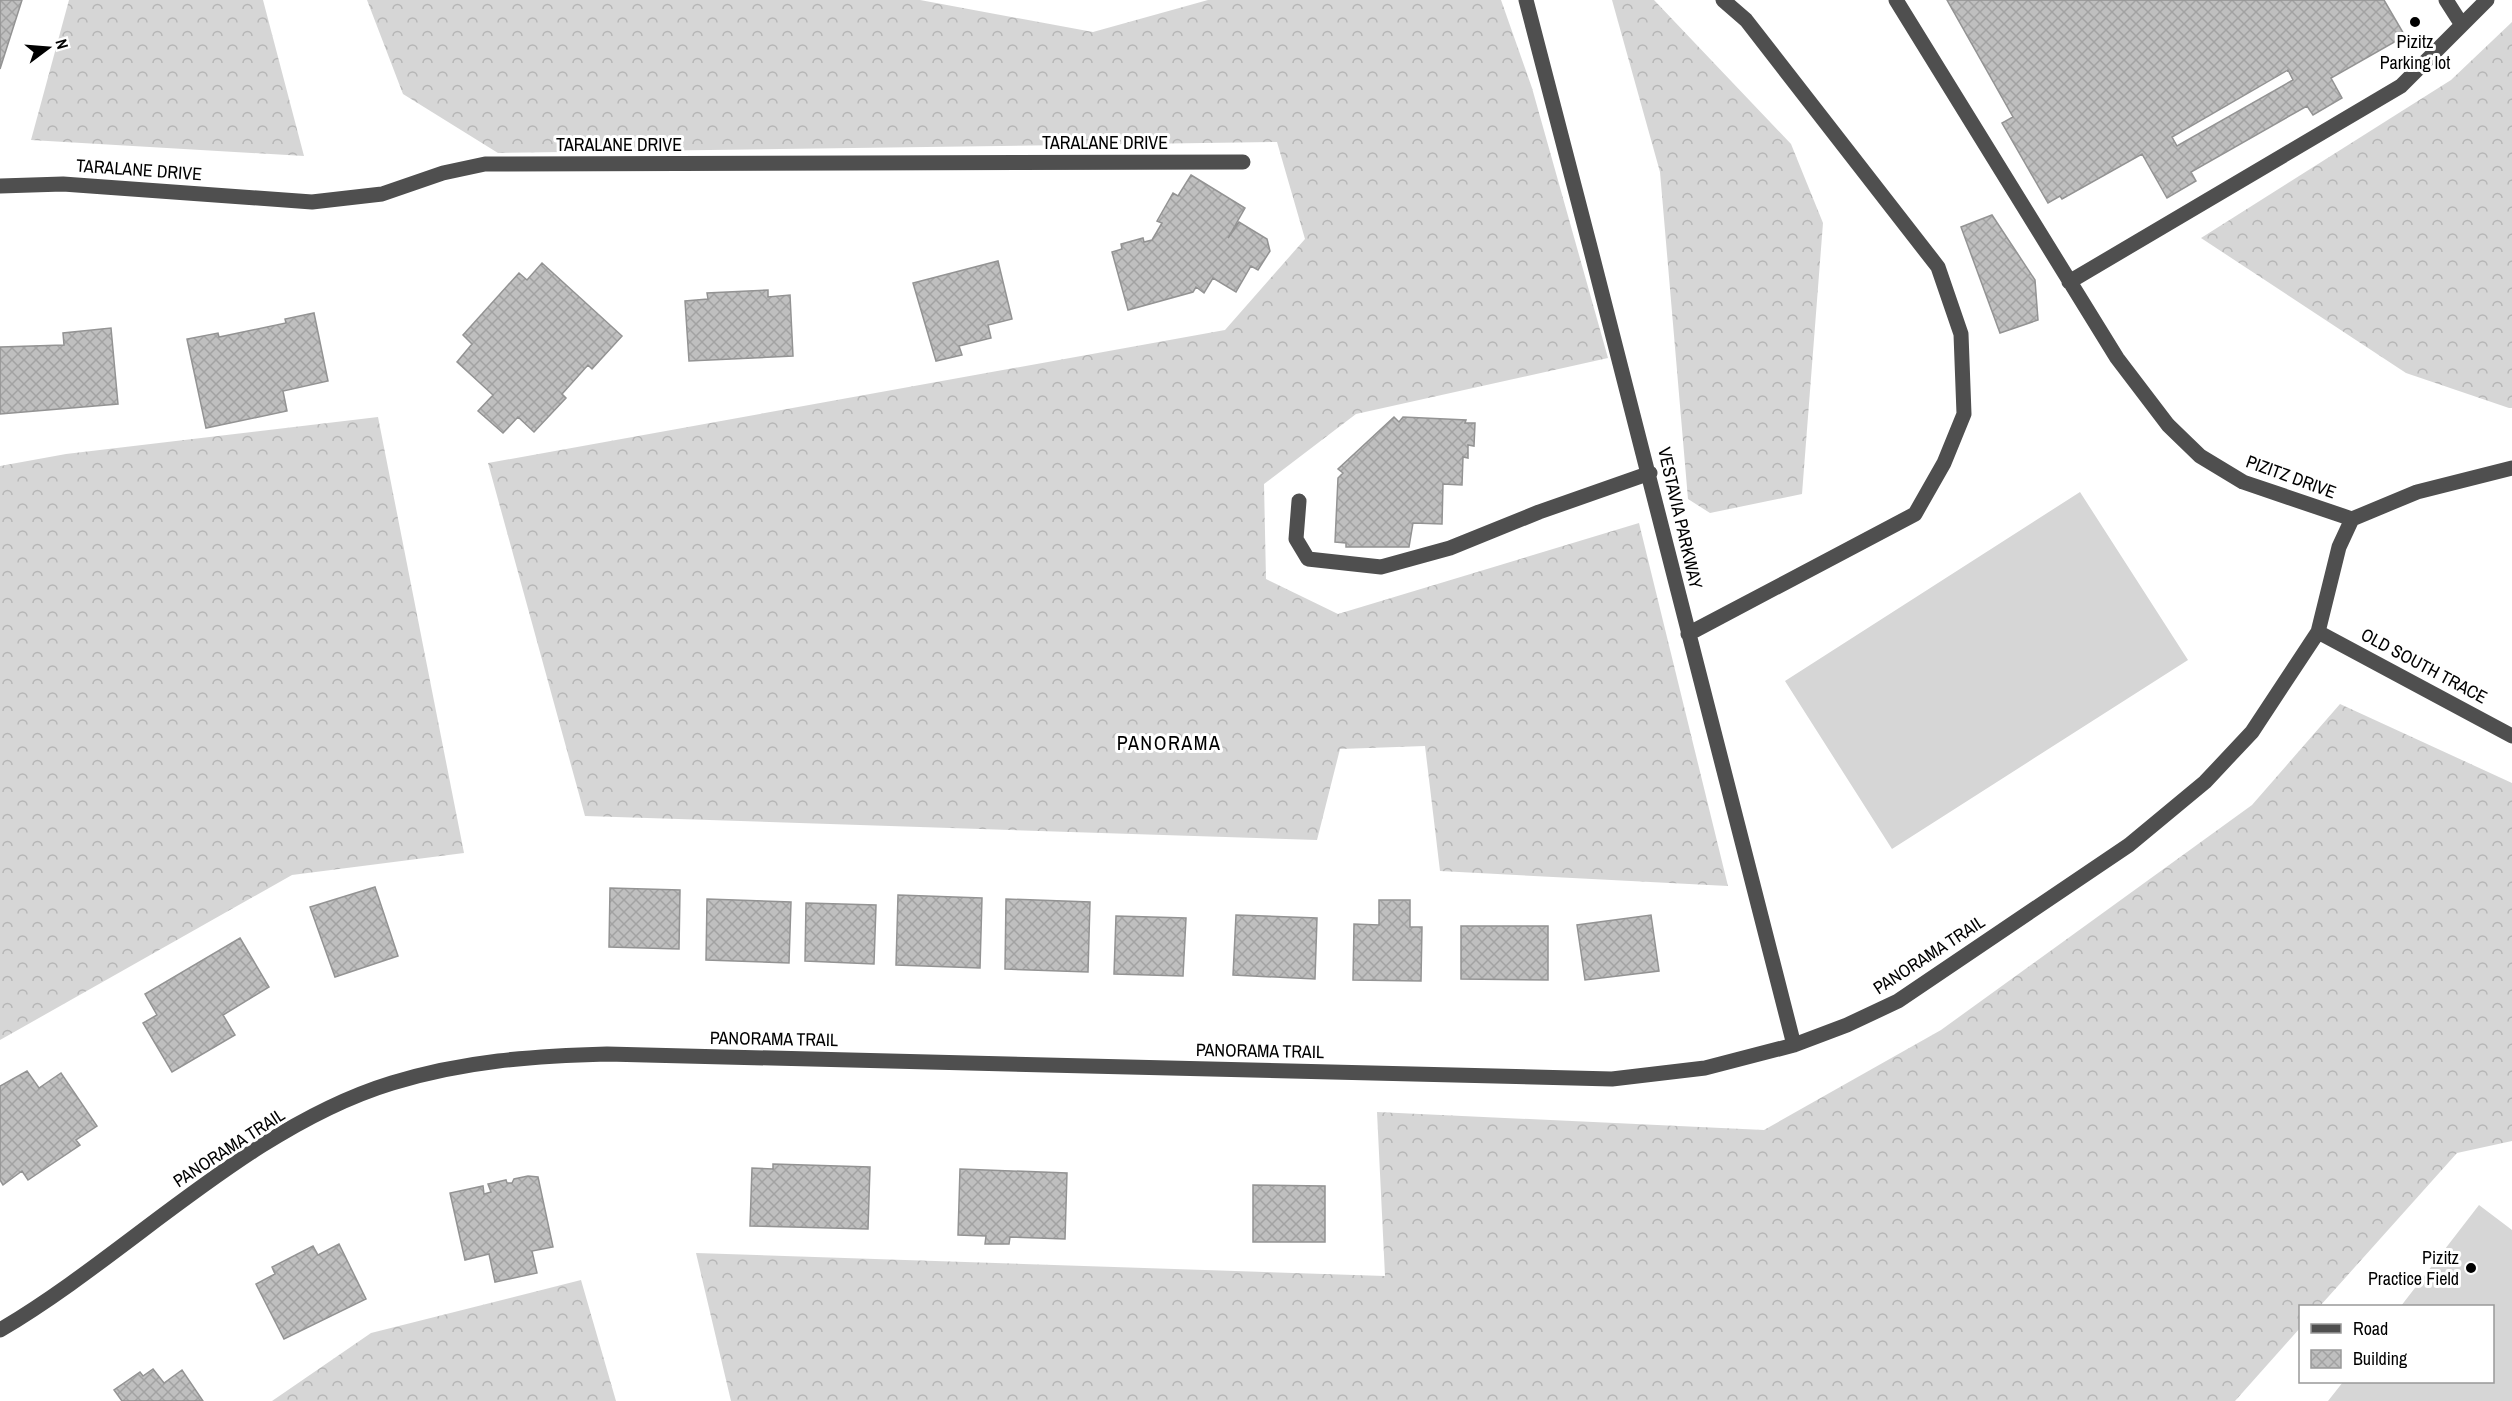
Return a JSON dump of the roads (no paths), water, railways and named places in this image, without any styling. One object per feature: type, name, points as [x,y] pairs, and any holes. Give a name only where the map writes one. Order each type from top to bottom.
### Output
[{"type":"street","name":"VESTAVIA PARKWAY","points":[[1526,0],[1650,473],[1688,634],[1794,1045]]},
{"type":"street","points":[[1688,634],[1915,514],[1944,464],[1964,414],[1961,334],[1938,267],[1903,218],[1746,20],[1723,0]]},
{"type":"street","name":"PIZITZ DRIVE","points":[[1896,0],[2117,357],[2162,417],[2200,456],[2242,482],[2352,519],[2417,492],[2512,468]]},
{"type":"street","points":[[2446,0],[2462,25]]},
{"type":"street","points":[[2069,282],[2401,86],[2487,0]]},
{"type":"street","name":"TARALANE DRIVE","points":[[0,186],[63,184],[312,202],[382,194],[443,173],[485,164],[1243,162]]},
{"type":"street","points":[[1299,501],[1296,539],[1308,560],[1381,567],[1449,548],[1539,512],[1650,473]]},
{"type":"street","name":"PANORAMA TRAIL","points":[[0,1330],[259,1148],[337,1105],[390,1084],[462,1065],[531,1056],[607,1054],[1612,1079],[1705,1068],[1794,1045],[1898,1001],[2129,845],[2205,782],[2252,732],[2318,632],[2339,547],[2352,519]]},
{"type":"street","name":"OLD SOUTH TRACE","points":[[2318,632],[2512,736]]},
{"type":"place","name":"Pizitz Parking lot","points":[[2415,22]]},
{"type":"place","name":"Pizitz Practice Field","points":[[2471,1268]]},
{"type":"district","name":"PANORAMA","points":[[1169,743]]}]
